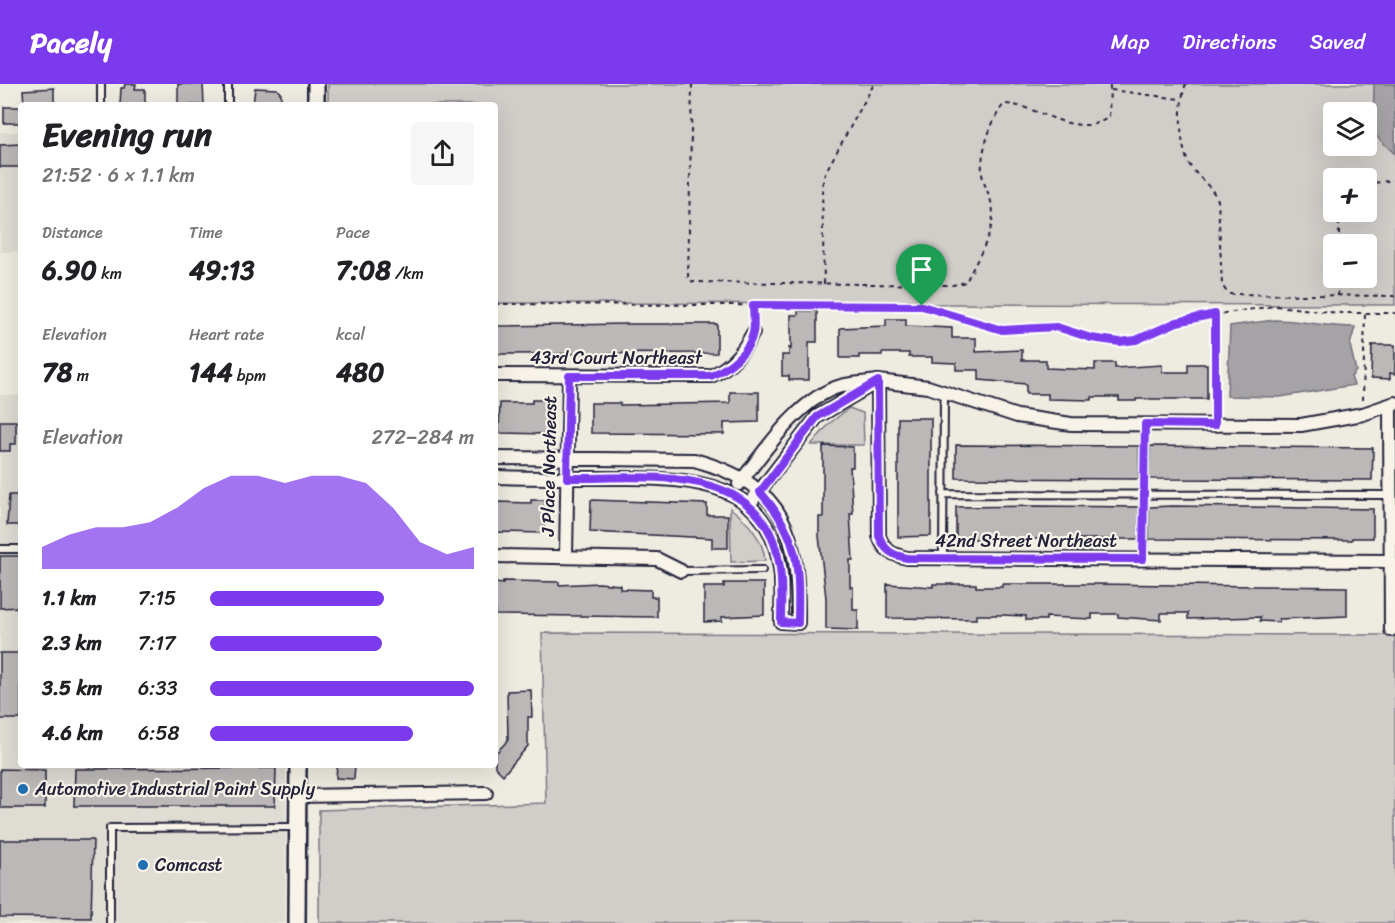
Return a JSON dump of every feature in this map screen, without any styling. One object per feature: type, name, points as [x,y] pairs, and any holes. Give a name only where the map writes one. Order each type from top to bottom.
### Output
[{"type":"street","points":[[316,84],[316,102]]},
{"type":"street","name":"43rd Court Northeast","points":[[498,375],[711,376],[721,371],[742,353],[753,333]]},
{"type":"street","name":"J Place Northeast","points":[[566,557],[569,376]]},
{"type":"street","points":[[740,499],[817,417],[878,381]]},
{"type":"street","points":[[740,499],[795,416],[818,397],[842,386],[878,381],[909,383],[1017,417],[1071,424],[1301,425],[1363,414],[1393,404],[1391,630]]},
{"type":"street","name":"42nd Street Northeast","points":[[878,381],[879,536],[882,543],[895,556],[1391,561]]},
{"type":"street","points":[[498,458],[694,460],[715,466],[752,484],[784,522],[790,536],[799,574],[798,623],[781,622],[779,560],[766,527],[740,499],[706,483],[681,479],[498,477]]},
{"type":"street","points":[[498,556],[657,559],[681,571]]},
{"type":"street","points":[[297,923],[298,768]]},
{"type":"street","points":[[298,796],[486,793]]},
{"type":"lane","points":[[101,84],[101,102]]},
{"type":"lane","points":[[228,84],[228,102]]},
{"type":"lane","points":[[943,558],[944,393]]},
{"type":"lane","points":[[1143,559],[1145,424]]},
{"type":"lane","points":[[943,494],[1391,495]]},
{"type":"lane","points":[[0,549],[18,549]]},
{"type":"lane","points":[[681,571],[762,570]]},
{"type":"lane","points":[[110,923],[110,828],[297,827]]},
{"type":"path","points":[[692,84],[688,278],[693,282],[954,285],[966,282],[991,228],[993,211],[982,174],[984,157],[996,114],[1004,104],[1015,104],[1070,124],[1100,124],[1109,117],[1110,84]]},
{"type":"path","points":[[825,284],[822,186],[825,173],[874,84]]},
{"type":"path","points":[[1186,84],[1180,99],[1184,155],[1190,166],[1213,190],[1218,200],[1222,285],[1228,294],[1395,296]]},
{"type":"path","points":[[1110,90],[1180,99]]},
{"type":"path","points":[[1377,182],[1395,180]]},
{"type":"path","points":[[1338,288],[1338,296]]},
{"type":"path","points":[[498,304],[922,306],[1002,330],[1057,327],[1091,338],[1120,342],[1136,340],[1177,322],[1275,306],[1395,313]]},
{"type":"path","points":[[753,305],[753,333]]},
{"type":"path","points":[[1363,414],[1365,313]]},
{"type":"path","points":[[1215,314],[1215,425]]},
{"type":"shaded area","points":[[328,84],[1395,84],[1395,305],[498,303],[498,102],[328,102]]},
{"type":"shaded area","points":[[1374,84],[1395,84],[1395,154],[1377,137],[1377,102],[1374,102]]},
{"type":"shaded area","points":[[0,132],[18,132],[18,252],[0,252]]},
{"type":"shaded area","points":[[1274,320],[1355,327],[1350,345],[1356,371],[1351,377],[1354,385],[1280,397],[1227,396],[1230,326]]},
{"type":"shaded area","name":"Comcast","points":[[0,395],[18,395],[18,768],[286,768],[285,923],[0,923]]},
{"type":"shaded area","points":[[849,408],[863,413],[864,445],[811,445],[829,424]]},
{"type":"shaded area","points":[[730,508],[754,531],[762,546],[765,561],[731,562]]},
{"type":"shaded area","points":[[542,633],[1395,635],[1395,923],[319,923],[319,810],[546,803]]},
{"type":"building","points":[[125,84],[136,84],[135,89],[145,89],[145,102],[120,102],[121,88],[124,88]]},
{"type":"building","points":[[178,84],[203,84],[204,102],[178,102]]},
{"type":"building","points":[[54,88],[54,102],[24,102],[23,90]]},
{"type":"building","points":[[255,88],[277,89],[281,94],[281,102],[253,102]]},
{"type":"building","points":[[4,107],[18,107],[18,123],[4,123]]},
{"type":"building","points":[[18,144],[18,167],[0,167],[0,145]]},
{"type":"building","points":[[798,311],[817,311],[817,342],[809,342],[809,380],[789,380],[789,376],[782,376],[782,355],[789,355],[789,348],[791,349],[791,315],[798,315]]},
{"type":"building","points":[[886,319],[906,319],[906,326],[952,328],[952,338],[976,338],[976,352],[1022,350],[1022,360],[1046,360],[1046,368],[1095,370],[1095,363],[1115,363],[1115,368],[1162,365],[1162,372],[1188,372],[1188,364],[1207,364],[1207,399],[1119,401],[1119,397],[1092,397],[1092,400],[1048,399],[1048,394],[1026,394],[1026,384],[979,380],[979,370],[956,370],[956,363],[932,362],[932,357],[909,357],[909,353],[882,353],[882,355],[859,355],[859,358],[840,358],[840,328],[886,326]]},
{"type":"building","points":[[717,324],[717,353],[498,354],[498,326]]},
{"type":"building","points":[[1372,345],[1395,345],[1395,374],[1390,373],[1390,379],[1371,378]]},
{"type":"building","points":[[730,392],[759,392],[759,422],[724,423],[724,434],[591,433],[591,403],[620,403],[620,405],[730,403]]},
{"type":"building","points":[[532,400],[548,400],[548,434],[499,433],[500,403],[532,403]]},
{"type":"building","points":[[898,418],[931,418],[931,536],[898,537]]},
{"type":"building","points":[[0,421],[16,421],[16,444],[10,444],[10,451],[0,451]]},
{"type":"building","points":[[956,445],[1139,446],[1139,479],[956,478]]},
{"type":"building","points":[[823,446],[853,447],[853,467],[850,467],[853,560],[850,560],[850,587],[853,587],[853,610],[858,610],[858,630],[826,629],[826,598],[819,536],[819,517],[823,517]]},
{"type":"building","points":[[1150,446],[1373,448],[1372,480],[1149,479]]},
{"type":"building","points":[[9,495],[18,495],[18,525],[7,525]]},
{"type":"building","points":[[531,500],[545,500],[544,533],[498,532],[498,502],[531,503]]},
{"type":"building","points":[[591,500],[707,504],[707,515],[728,515],[728,548],[712,548],[712,538],[590,532]]},
{"type":"building","points":[[956,507],[1139,507],[1138,539],[956,539]]},
{"type":"building","points":[[1149,507],[1373,509],[1373,538],[1352,538],[1352,540],[1149,539]]},
{"type":"building","points":[[0,556],[18,556],[18,607],[0,608]]},
{"type":"building","points":[[503,581],[559,582],[559,585],[599,583],[620,585],[620,589],[651,590],[651,597],[657,597],[657,617],[498,615],[498,583],[503,584]]},
{"type":"building","points":[[724,583],[764,583],[764,615],[722,617],[722,621],[704,622],[704,587],[724,587]]},
{"type":"building","points":[[887,584],[933,587],[933,584],[976,584],[976,587],[1002,587],[1002,584],[1092,584],[1347,587],[1347,616],[1279,619],[1279,622],[1260,621],[1260,617],[1188,619],[1188,613],[1161,613],[1161,620],[1118,617],[1118,614],[1092,614],[1092,619],[1046,617],[1046,620],[1026,620],[1026,616],[1002,615],[976,615],[976,619],[887,618]]},
{"type":"building","points":[[0,653],[18,653],[18,719],[0,719]]},
{"type":"building","points":[[531,690],[532,717],[528,717],[528,746],[503,775],[496,768],[498,768],[498,751],[508,740],[507,691]]},
{"type":"building","points":[[276,768],[275,806],[74,806],[75,769]]},
{"type":"building","points":[[337,768],[355,768],[354,779],[336,778]]},
{"type":"building","name":"Automotive Industrial Paint Supply","points":[[0,769],[45,770],[45,808],[0,808]]},
{"type":"building","points":[[0,840],[93,840],[91,918],[0,917]]},
{"type":"place","name":"Automotive Industrial Paint Supply","points":[[23,789]]},
{"type":"place","name":"Comcast","points":[[143,865]]},
{"type":"route","points":[[753,305],[922,306],[932,307],[983,326],[1002,330],[1057,327],[1105,342],[1136,340],[1177,322],[1215,314],[1215,425],[1145,424],[1143,559],[907,558],[895,556],[886,550],[879,536],[878,381],[817,417],[760,492],[784,522],[796,556],[799,574],[798,623],[781,622],[779,560],[766,527],[741,499],[730,492],[706,483],[681,479],[567,478],[569,376],[711,376],[732,363],[742,353],[753,333],[753,305]]}]
